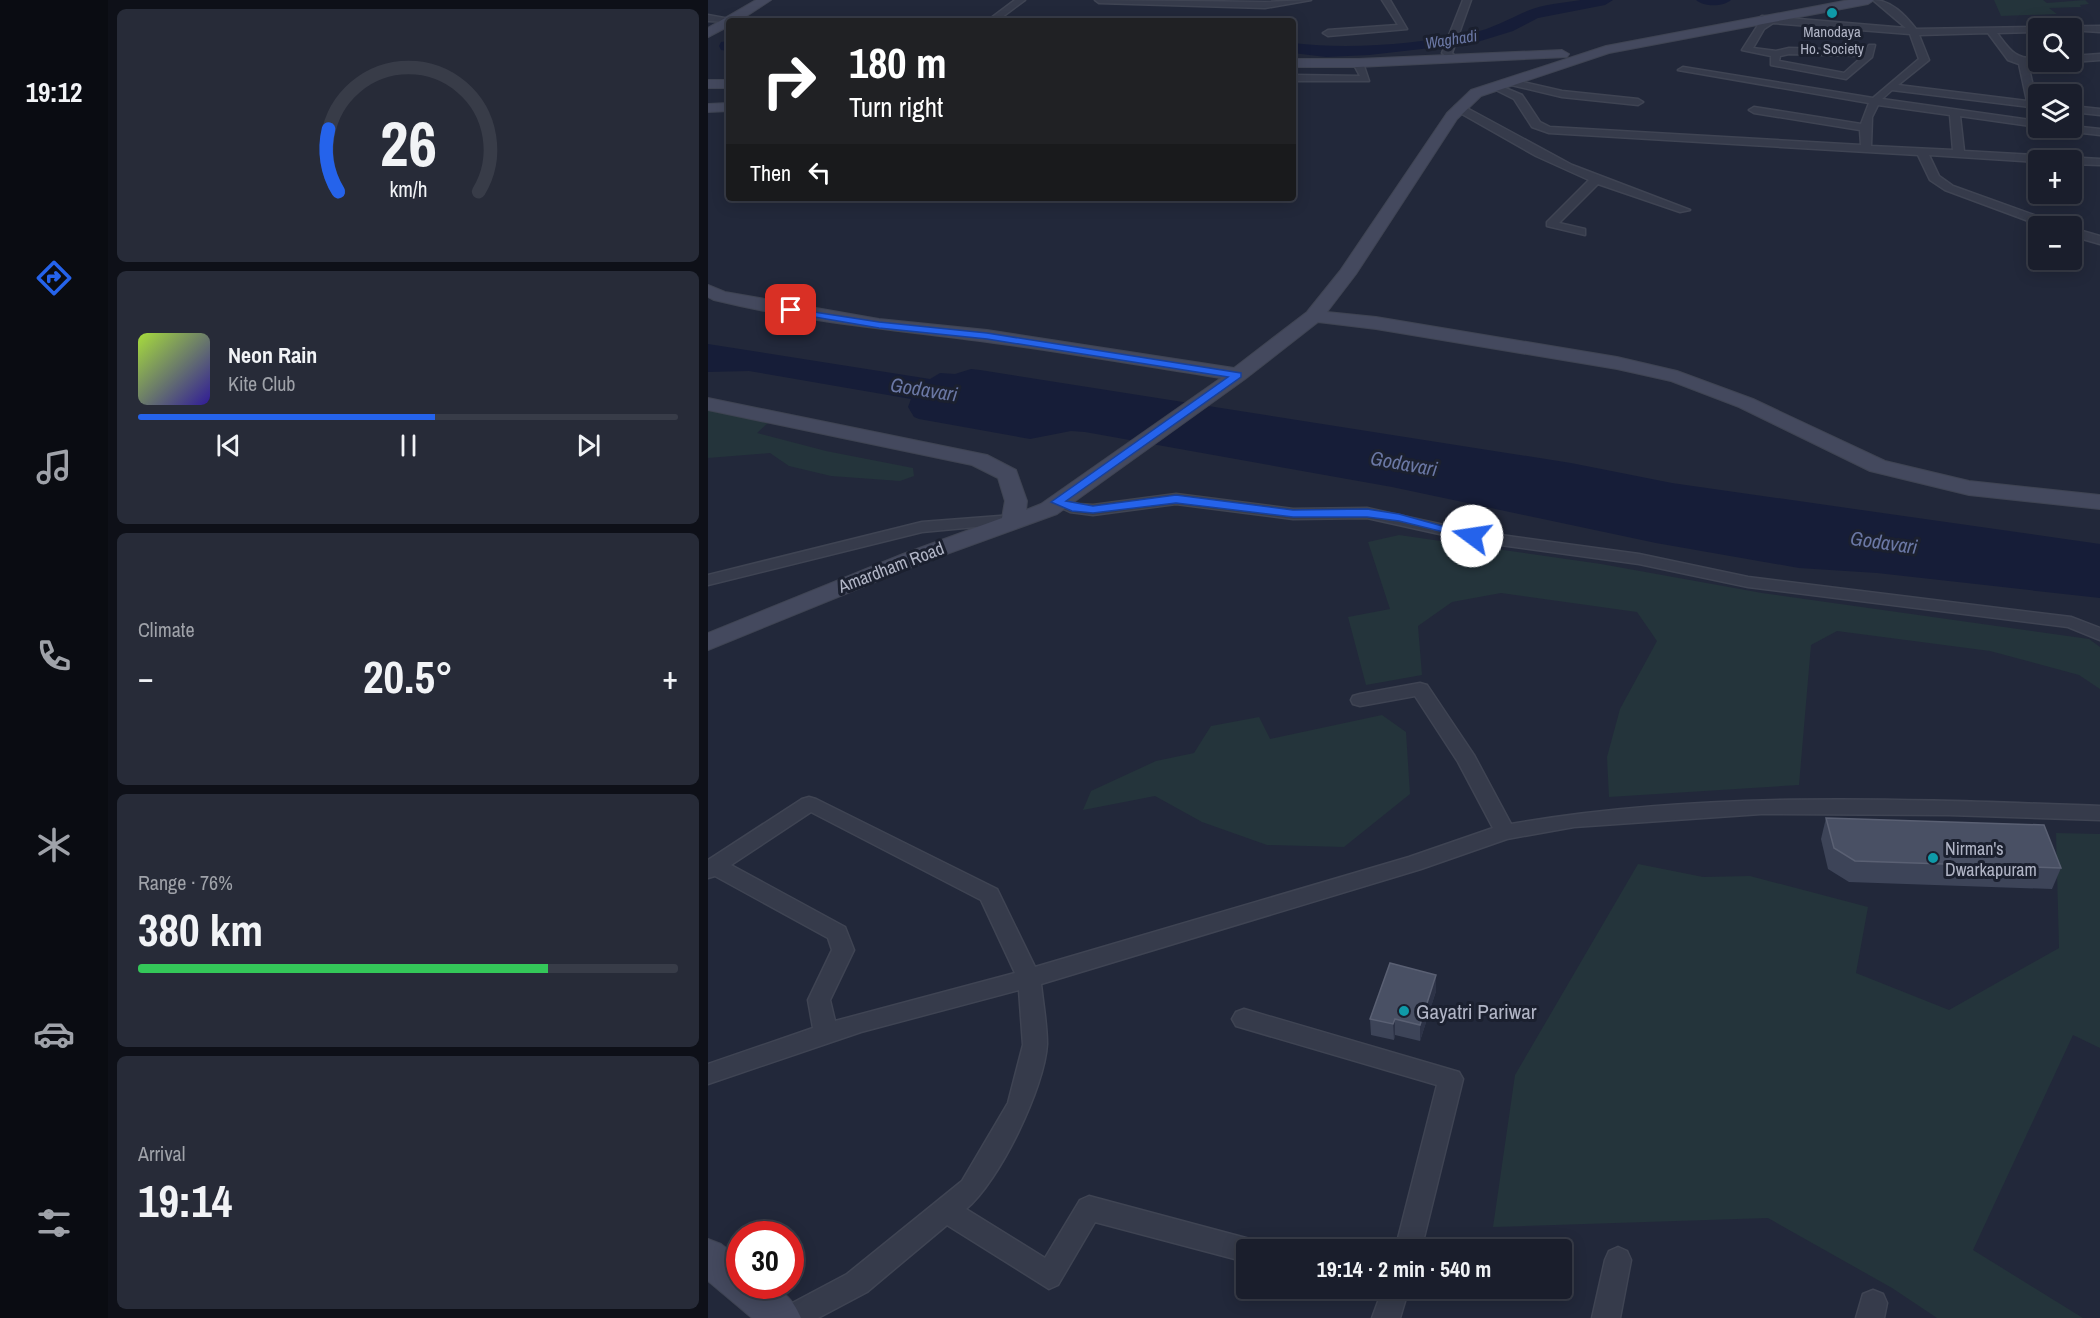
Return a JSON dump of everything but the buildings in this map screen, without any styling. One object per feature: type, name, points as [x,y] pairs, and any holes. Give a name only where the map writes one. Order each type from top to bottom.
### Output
[{"type":"street","points":[[735,18],[765,0]]},
{"type":"street","points":[[995,18],[1021,0]]},
{"type":"street","points":[[1099,0],[1265,5],[1307,0]]},
{"type":"street","points":[[1328,33],[1404,27],[1386,0]]},
{"type":"street","points":[[1449,55],[1457,21],[1467,0]]},
{"type":"street","points":[[1296,63],[1358,63],[1449,55],[1542,56],[1606,50],[1868,0]]},
{"type":"street","points":[[1866,147],[1863,127],[1871,103],[1924,60],[1916,32],[1901,14],[1877,0]]},
{"type":"street","points":[[708,18],[726,20]]},
{"type":"street","points":[[1766,20],[1916,32],[2028,28]]},
{"type":"street","points":[[1747,50],[1766,20]]},
{"type":"street","points":[[708,33],[726,23]]},
{"type":"street","points":[[1776,54],[1774,63],[1785,67],[1846,76],[1870,53],[1872,47],[1866,28]]},
{"type":"street","points":[[2082,28],[2099,28]]},
{"type":"street","points":[[1990,30],[2011,58],[2028,62]]},
{"type":"street","points":[[1735,47],[1776,54],[1789,51],[1870,53]]},
{"type":"street","points":[[1606,50],[1476,93],[1459,108],[1508,138],[1597,179],[1639,197],[1684,210]]},
{"type":"street","points":[[2082,59],[2098,59]]},
{"type":"street","points":[[2023,62],[2030,84]]},
{"type":"street","points":[[1296,78],[1366,79],[1358,63]]},
{"type":"street","points":[[1768,82],[1785,67]]},
{"type":"street","points":[[1683,70],[1955,114],[2028,123]]},
{"type":"street","points":[[709,84],[726,84]]},
{"type":"street","points":[[1502,84],[1562,94],[1638,102]]},
{"type":"street","points":[[1502,84],[1528,108],[1532,122],[1538,128],[1549,130],[2100,162]]},
{"type":"street","points":[[1893,87],[2028,104]]},
{"type":"street","points":[[708,108],[726,106]]},
{"type":"street","name":"Amardham Road","points":[[708,642],[739,627],[1013,520],[1049,509],[1238,375],[1314,316],[1347,274],[1459,108]]},
{"type":"street","points":[[1754,110],[1863,127]]},
{"type":"street","points":[[2082,110],[2100,112]]},
{"type":"street","points":[[1955,114],[1959,153]]},
{"type":"street","points":[[2082,130],[2100,132]]},
{"type":"street","points":[[1922,151],[1934,178],[1949,188],[2028,217]]},
{"type":"street","points":[[1581,232],[1551,224],[1597,179]]},
{"type":"street","points":[[2082,235],[2100,240]]},
{"type":"street","points":[[708,291],[720,296],[879,325],[987,336],[1238,375]]},
{"type":"street","points":[[1314,316],[1376,323],[1594,360],[1677,377],[1746,402],[1878,466],[1969,488],[2100,502]]},
{"type":"street","points":[[708,404],[979,460],[1008,475],[1016,501],[1013,520],[922,527],[708,580]]},
{"type":"street","points":[[1065,497],[1076,509],[1093,510],[1176,499],[1293,514],[1367,513],[1399,518],[1472,536],[1639,559],[1748,582],[2071,622],[2100,634]]},
{"type":"street","points":[[1360,700],[1420,688],[1467,760],[1505,832]]},
{"type":"street","points":[[791,1318],[856,1283],[971,1189],[1019,1106],[1035,1045],[1029,978],[989,895],[823,809],[809,804],[711,868],[837,933],[843,950],[819,1000],[826,1034]]},
{"type":"street","points":[[708,1074],[826,1034],[1029,978],[1414,863],[1505,832],[1574,820],[1761,807],[1949,808],[2100,813]]},
{"type":"street","points":[[1244,1019],[1451,1079],[1411,1239]]},
{"type":"street","points":[[946,1210],[1049,1276],[1089,1208],[1236,1247]]},
{"type":"street","points":[[708,1257],[726,1272]]},
{"type":"street","points":[[1606,1318],[1618,1260]]},
{"type":"street","points":[[759,1299],[782,1318]]},
{"type":"street","points":[[1386,1318],[1391,1299]]},
{"type":"shaded area","points":[[1994,0],[2043,0],[2047,3],[2085,0],[2089,4],[2080,5],[2081,7],[2049,8],[2057,14],[2001,16]]},
{"type":"shaded area","points":[[708,407],[770,421],[757,433],[826,451],[913,468],[914,476],[900,481],[831,476],[789,466],[770,453],[708,458]]},
{"type":"shaded area","points":[[1399,535],[1601,564],[1762,593],[2089,639],[2100,647],[2100,689],[2079,675],[1990,651],[1837,631],[1811,645],[1799,785],[1609,797],[1607,757],[1620,709],[1657,641],[1637,612],[1501,593],[1452,602],[1418,626],[1422,675],[1366,685],[1348,617],[1390,609],[1368,542]]},
{"type":"shaded area","points":[[1382,715],[1406,732],[1410,794],[1344,847],[1267,845],[1202,822],[1155,796],[1083,810],[1091,791],[1156,761],[1194,753],[1211,726],[1259,717],[1270,739]]},
{"type":"shaded area","points":[[2056,833],[2100,834],[2100,1048],[2073,1035],[1973,1250],[2083,1318],[1937,1318],[1892,1288],[1768,1218],[1493,1227],[1515,1075],[1638,864],[1703,877],[1750,876],[1868,907],[1856,973],[1949,1010],[2059,948]]},
{"type":"water","name":"Godavari","points":[[708,344],[930,379],[940,373],[955,374],[971,369],[980,370],[1571,463],[1672,483],[2100,544],[2100,598],[1877,573],[1799,568],[1656,543],[1392,487],[1085,432],[1071,431],[1030,439],[919,419],[914,417],[908,407],[911,399],[749,371],[708,372]]},
{"type":"waterway","name":"Waghadi","points":[[1296,48],[1326,52],[1369,50],[1474,38],[1507,28],[1533,14],[1605,0]]},
{"type":"waterway","name":"Waghadi","points":[[1704,0],[1723,0]]},
{"type":"place","name":"Manodaya Ho. Society","points":[[1832,13]]},
{"type":"place","name":"Nirman's Dwarkapuram","points":[[1933,858]]},
{"type":"place","name":"Gayatri Pariwar","points":[[1404,1011]]},
{"type":"route","points":[[791,310],[879,325],[987,336],[1238,375],[1057,502],[1076,509],[1093,510],[1137,502],[1176,499],[1293,514],[1367,513],[1399,518],[1472,536]]}]
